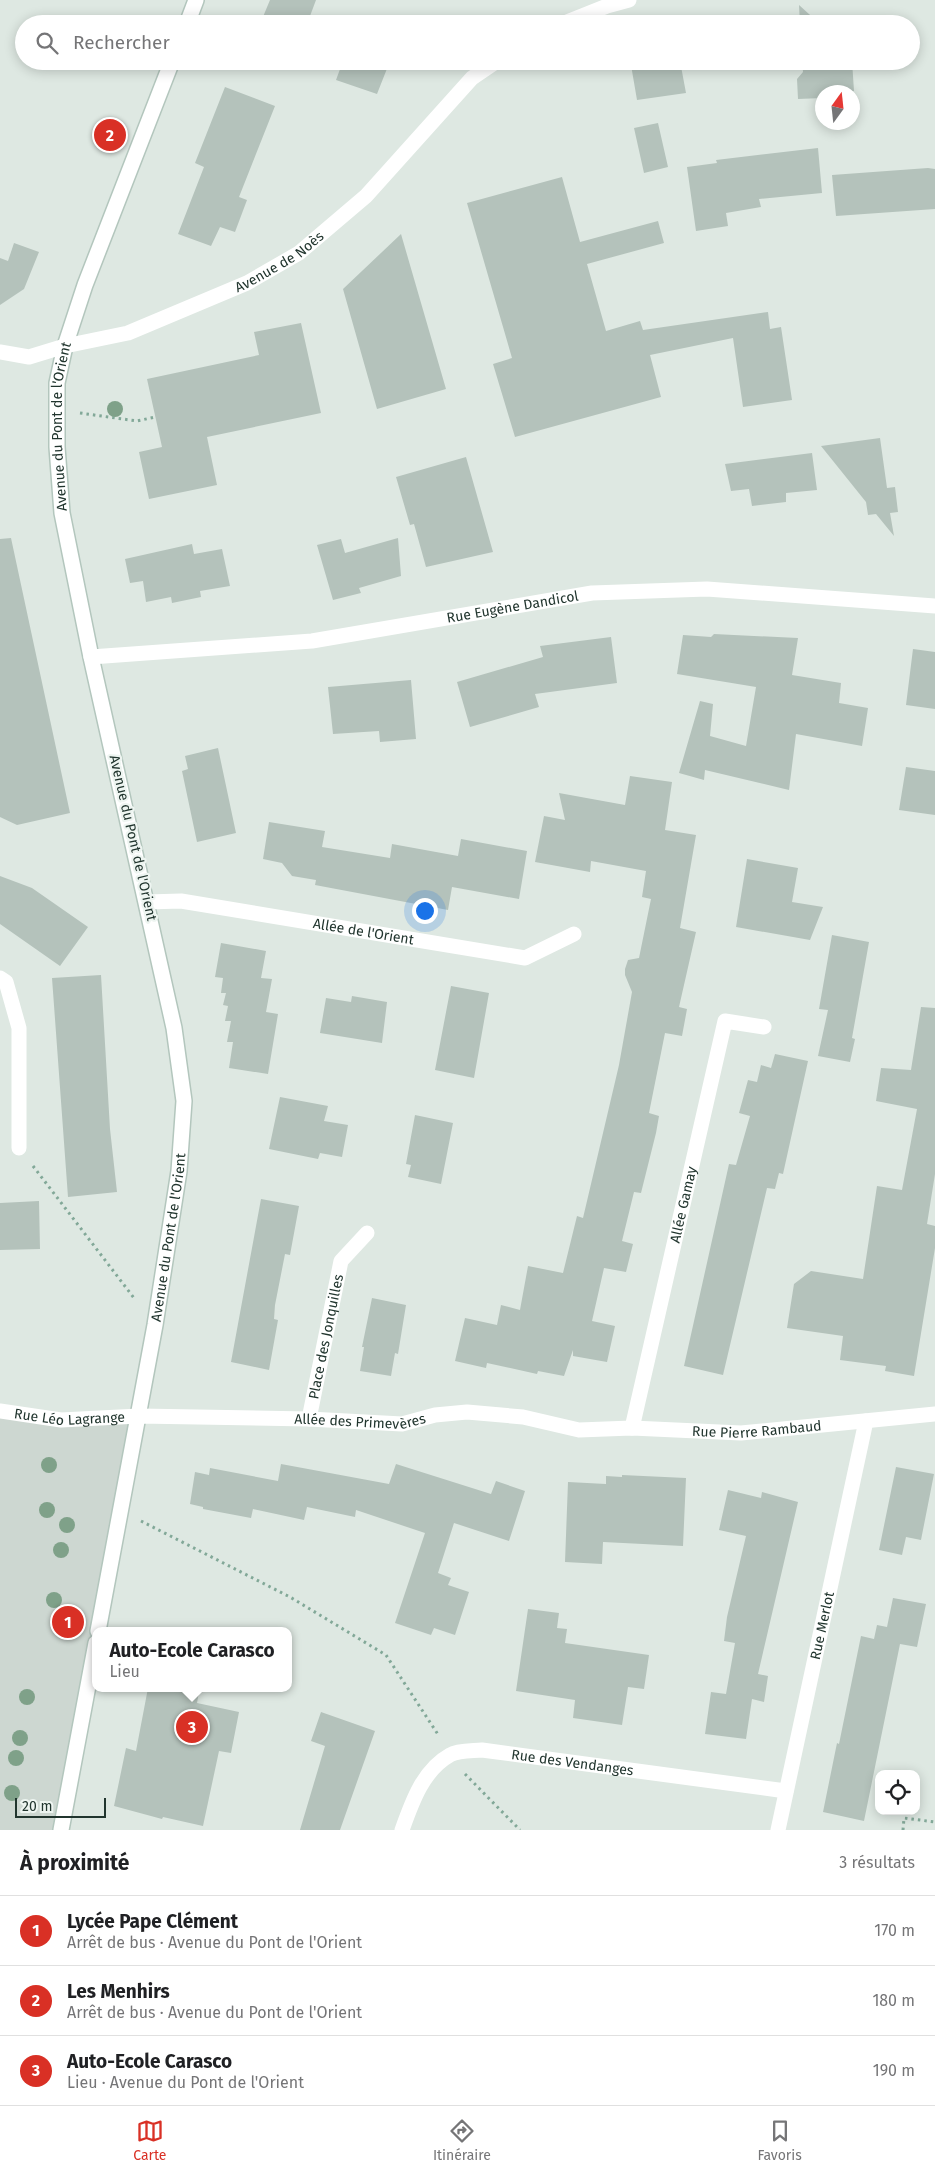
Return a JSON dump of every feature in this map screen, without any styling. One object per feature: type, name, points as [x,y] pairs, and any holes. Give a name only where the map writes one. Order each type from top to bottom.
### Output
[{"type":"street","points":[[190,15],[196,0]]},
{"type":"street","points":[[584,15],[629,0]]},
{"type":"street","name":"Avenue du Pont de l'Orient","points":[[99,1627],[155,1325],[179,1171],[184,1101],[174,1028],[91,657],[62,513],[57,447],[57,383],[65,346],[85,285],[169,70]]},
{"type":"street","name":"Avenue de Noès","points":[[0,352],[29,357],[65,346],[128,333],[247,283],[305,249],[366,196],[472,78],[484,70]]},
{"type":"street","name":"Rue Eugène Dandicol","points":[[91,657],[312,641],[592,593],[707,590],[935,606]]},
{"type":"street","name":"Allée de l'Orient","points":[[147,902],[180,901],[525,958],[574,934]]},
{"type":"street","points":[[0,978],[6,982],[19,1028],[19,1148]]},
{"type":"street","name":"Allée Gamay","points":[[632,1428],[726,1021],[764,1027]]},
{"type":"street","name":"Place des Jonquilles","points":[[308,1419],[341,1261],[366,1233]]},
{"type":"street","name":"Rue Léo Lagrange","points":[[0,1412],[61,1420],[138,1416]]},
{"type":"street","name":"Allée des Primevères","points":[[138,1416],[308,1419],[402,1424],[435,1415],[467,1412],[523,1417],[579,1430]]},
{"type":"street","name":"Rue Pierre Rambaud","points":[[579,1430],[632,1428],[741,1433],[935,1414]]},
{"type":"street","name":"Rue Merlot","points":[[778,1830],[866,1421]]},
{"type":"street","points":[[61,1830],[92,1664]]},
{"type":"street","name":"Rue des Vendanges","points":[[452,1754],[482,1750],[786,1791]]},
{"type":"street","points":[[402,1830],[414,1797],[430,1772],[452,1754]]},
{"type":"path","points":[[57,410],[137,422],[155,417]]},
{"type":"path","points":[[19,1148],[155,1325]]},
{"type":"path","points":[[120,1510],[290,1598],[386,1655],[464,1772],[520,1830]]},
{"type":"path","points":[[903,1830],[904,1818],[935,1822]]},
{"type":"shaded area","points":[[0,1411],[139,1416],[99,1627],[92,1627],[92,1665],[61,1830],[0,1830]]},
{"type":"building","points":[[270,0],[316,0],[310,15],[264,15]]},
{"type":"building","points":[[799,5],[810,15],[800,15]]},
{"type":"building","points":[[340,70],[386,70],[377,94],[336,80]]},
{"type":"building","points":[[632,70],[682,70],[686,93],[637,100]]},
{"type":"building","points":[[803,70],[853,70],[854,85],[815,85],[815,98],[798,99],[797,79]]},
{"type":"building","points":[[225,87],[275,106],[239,197],[247,200],[235,232],[220,227],[211,246],[178,234],[204,167],[195,163]]},
{"type":"building","points":[[658,123],[668,167],[644,173],[634,128]]},
{"type":"building","points":[[818,148],[822,193],[759,199],[761,207],[726,213],[728,226],[696,231],[687,167],[717,163],[716,160]]},
{"type":"building","points":[[935,169],[935,209],[836,216],[832,175]]},
{"type":"building","points":[[562,177],[580,242],[658,221],[664,243],[587,264],[606,331],[640,321],[643,330],[768,312],[770,329],[781,327],[792,400],[743,407],[733,338],[650,355],[661,397],[515,437],[493,364],[512,358],[467,203]]},
{"type":"building","points":[[401,234],[446,389],[377,409],[343,289]]},
{"type":"building","points":[[14,243],[39,252],[24,289],[0,305],[0,258],[8,261]]},
{"type":"building","points":[[301,323],[321,413],[207,437],[217,485],[149,499],[139,452],[162,447],[147,379],[259,355],[254,332]]},
{"type":"building","points":[[880,438],[887,488],[895,487],[898,512],[890,513],[894,536],[876,514],[868,515],[866,502],[821,446]]},
{"type":"building","points":[[812,453],[817,490],[786,493],[786,502],[752,506],[749,489],[731,491],[725,464]]},
{"type":"building","points":[[466,457],[493,552],[426,567],[414,524],[410,525],[396,477]]},
{"type":"building","points":[[11,538],[70,813],[17,825],[0,817],[0,539]]},
{"type":"building","points":[[398,538],[401,576],[359,588],[361,593],[333,600],[317,545],[341,539],[345,553]]},
{"type":"building","points":[[192,544],[194,554],[222,549],[230,586],[200,591],[201,597],[172,603],[171,597],[146,602],[143,581],[130,583],[125,559]]},
{"type":"building","points":[[714,634],[798,638],[792,675],[841,683],[839,703],[868,708],[862,746],[796,734],[789,790],[705,770],[704,780],[679,773],[700,701],[713,704],[710,736],[746,746],[756,687],[677,674],[683,635],[711,637]]},
{"type":"building","points":[[611,637],[617,683],[535,694],[539,707],[470,727],[457,682],[543,657],[540,646]]},
{"type":"building","points":[[913,649],[935,652],[935,709],[906,705]]},
{"type":"building","points":[[411,680],[416,739],[380,742],[379,731],[333,734],[328,687]]},
{"type":"building","points":[[218,748],[236,833],[197,842],[182,771],[188,769],[185,756]]},
{"type":"building","points":[[906,767],[935,771],[935,815],[899,810]]},
{"type":"building","points":[[630,776],[672,782],[665,830],[696,835],[680,928],[696,932],[679,1007],[687,1009],[682,1036],[665,1033],[649,1113],[659,1116],[656,1133],[641,1193],[634,1192],[622,1241],[633,1244],[626,1272],[604,1268],[592,1321],[615,1326],[607,1362],[573,1356],[573,1350],[564,1376],[538,1371],[537,1374],[487,1363],[486,1368],[455,1361],[465,1318],[497,1325],[501,1305],[520,1310],[528,1266],[563,1273],[577,1216],[583,1218],[619,1065],[632,992],[625,975],[625,969],[628,960],[639,958],[651,899],[642,897],[646,871],[591,861],[590,872],[535,862],[544,816],[565,820],[559,793],[625,805]]},
{"type":"building","points":[[269,822],[325,831],[322,847],[390,858],[392,844],[458,856],[461,839],[527,851],[519,899],[452,887],[448,910],[315,885],[316,880],[292,876],[282,863],[263,859]]},
{"type":"building","points":[[747,859],[798,868],[792,902],[823,907],[810,940],[736,927]]},
{"type":"building","points":[[0,876],[32,888],[88,927],[60,966],[0,924]]},
{"type":"building","points":[[832,935],[869,942],[852,1038],[855,1039],[850,1062],[818,1056],[828,1010],[819,1009]]},
{"type":"building","points":[[221,943],[266,951],[261,978],[272,979],[266,1012],[278,1014],[268,1074],[229,1068],[233,1042],[227,1042],[231,1021],[225,1021],[228,1006],[223,1005],[226,993],[221,993],[223,978],[215,977]]},
{"type":"building","points":[[101,975],[110,1129],[117,1192],[68,1197],[52,978]]},
{"type":"building","points":[[451,986],[489,993],[474,1078],[435,1070]]},
{"type":"building","points":[[352,996],[387,1002],[382,1043],[320,1033],[326,998],[351,1002]]},
{"type":"building","points":[[921,1007],[935,1008],[935,1174],[927,1224],[935,1226],[935,1248],[914,1376],[885,1371],[886,1366],[840,1360],[843,1336],[787,1328],[794,1284],[811,1271],[863,1279],[877,1186],[902,1190],[917,1109],[876,1101],[881,1068],[911,1070]]},
{"type":"building","points":[[775,1054],[808,1061],[783,1174],[779,1173],[775,1189],[767,1188],[723,1375],[684,1366],[729,1164],[736,1165],[750,1116],[739,1113],[748,1080],[757,1082],[761,1065],[771,1068]]},
{"type":"building","points":[[280,1097],[328,1106],[324,1121],[348,1125],[342,1157],[320,1153],[318,1159],[269,1149]]},
{"type":"building","points":[[415,1115],[453,1123],[441,1184],[408,1177],[411,1165],[406,1164]]},
{"type":"building","points":[[261,1199],[299,1206],[290,1255],[285,1254],[275,1305],[274,1319],[278,1320],[269,1370],[231,1362]]},
{"type":"building","points":[[39,1201],[40,1249],[0,1250],[0,1203]]},
{"type":"building","points":[[372,1298],[406,1305],[398,1354],[395,1353],[391,1376],[360,1371],[364,1347],[362,1347]]},
{"type":"building","points":[[281,1464],[389,1484],[396,1464],[491,1494],[496,1481],[525,1491],[509,1541],[454,1523],[438,1573],[451,1578],[448,1585],[469,1592],[455,1635],[434,1628],[431,1635],[395,1623],[425,1533],[356,1510],[355,1517],[307,1507],[304,1520],[253,1509],[251,1518],[203,1509],[203,1507],[190,1504],[195,1472],[209,1475],[210,1468],[278,1481]]},
{"type":"building","points":[[896,1467],[934,1474],[921,1540],[906,1537],[902,1555],[879,1550]]},
{"type":"building","points":[[622,1475],[686,1478],[683,1546],[603,1542],[602,1564],[565,1562],[568,1482],[606,1484],[606,1476],[622,1477]]},
{"type":"building","points":[[728,1490],[761,1498],[762,1492],[798,1502],[758,1674],[768,1676],[764,1702],[752,1699],[746,1739],[705,1734],[711,1692],[726,1694],[735,1643],[724,1641],[727,1617],[746,1536],[719,1530]]},
{"type":"building","points":[[893,1598],[926,1604],[917,1647],[900,1644],[864,1821],[823,1812],[861,1636],[874,1639],[877,1625],[887,1627]]},
{"type":"building","points":[[528,1609],[559,1613],[557,1628],[567,1629],[565,1643],[649,1655],[644,1689],[628,1687],[622,1725],[573,1718],[575,1700],[516,1691]]},
{"type":"building","points":[[147,1692],[199,1692],[197,1703],[239,1712],[231,1753],[219,1751],[203,1826],[163,1817],[162,1819],[114,1806],[126,1748],[136,1751]]},
{"type":"building","points":[[321,1712],[375,1731],[340,1830],[300,1830],[325,1746],[311,1741]]},
{"type":"place","name":"Les Menhirs","points":[[110,135]]},
{"type":"place","name":"Lycée Pape Clément","points":[[68,1622]]},
{"type":"place","name":"Auto-Ecole Carasco","points":[[192,1727]]}]
